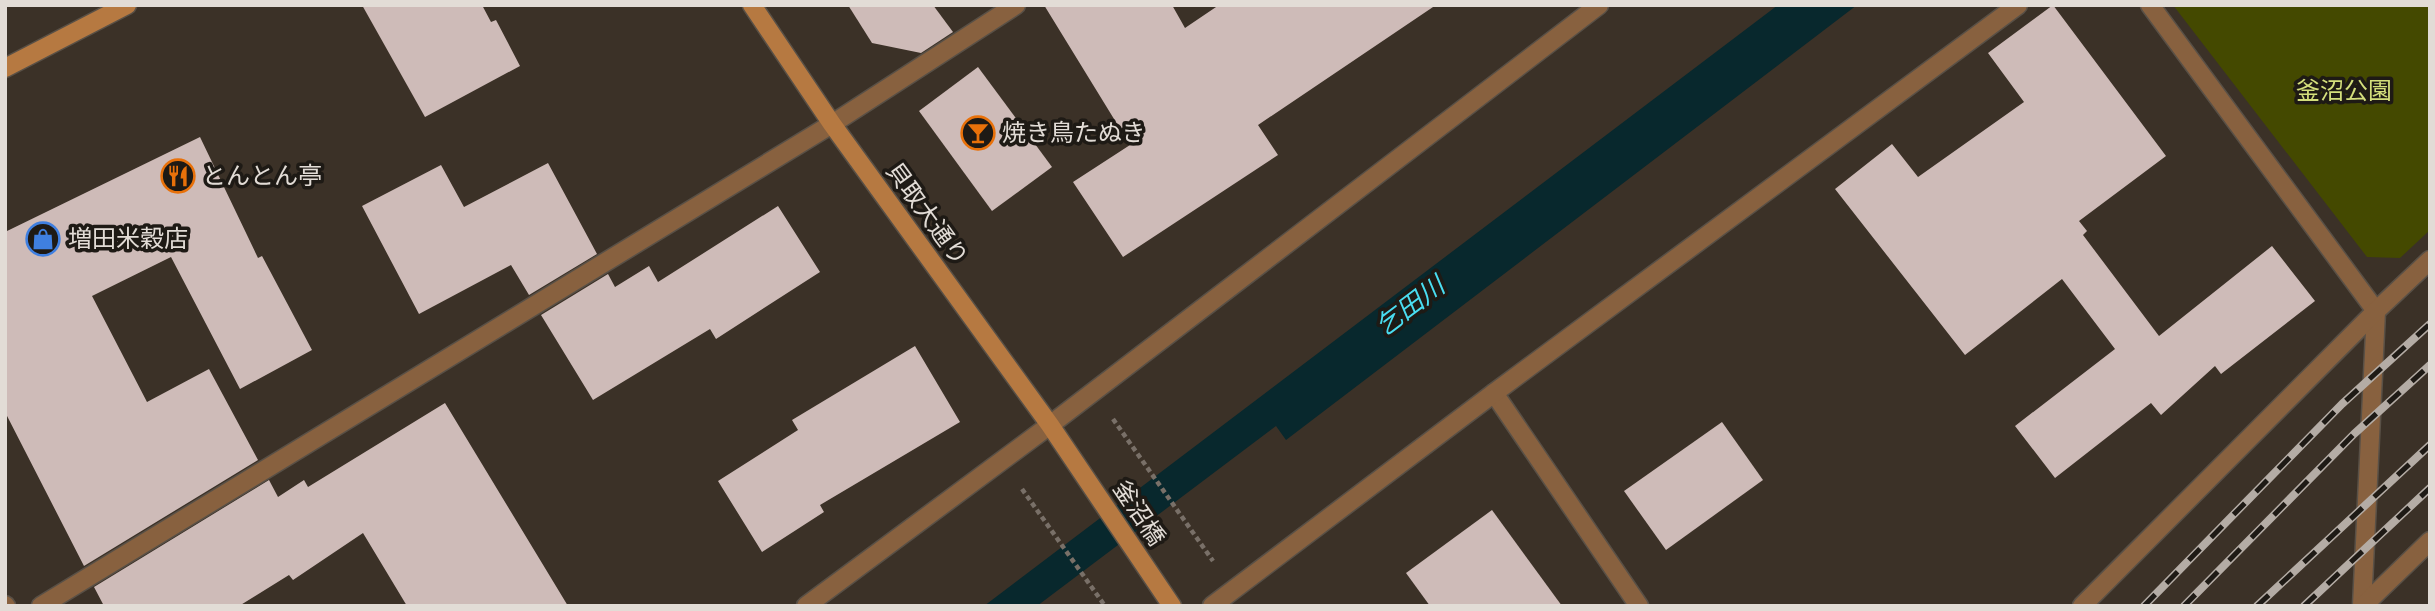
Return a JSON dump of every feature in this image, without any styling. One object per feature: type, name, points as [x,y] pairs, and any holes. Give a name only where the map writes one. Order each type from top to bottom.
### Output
[{"type":"street","points":[[5,68],[127,5]]},
{"type":"street","name":"貝取大通り","points":[[751,5],[832,124],[1067,450]]},
{"type":"street","points":[[41,606],[832,124],[1016,5]]},
{"type":"street","points":[[806,606],[1050,425],[1599,5]]},
{"type":"street","points":[[1212,606],[1494,393],[2018,5]]},
{"type":"street","points":[[2150,5],[2376,311],[2362,606]]},
{"type":"street","points":[[2082,606],[2430,260]]},
{"type":"street","points":[[1494,393],[1639,606]]},
{"type":"street","name":"釜沼橋","points":[[1067,450],[1171,604]]},
{"type":"street","points":[[2362,606],[2430,541]]},
{"type":"path","points":[[1111,415],[1218,567]]},
{"type":"path","points":[[1018,483],[1105,606]]},
{"type":"green space","name":"釜沼公園","points":[[2173,5],[2430,5],[2430,230],[2400,258],[2367,257]]},
{"type":"water","name":"乞田川","points":[[1778,5],[1857,5],[1286,440],[1276,426],[1037,606],[984,606]]},
{"type":"building","points":[[362,5],[482,5],[491,22],[496,20],[520,66],[425,117]]},
{"type":"building","points":[[848,5],[933,5],[953,32],[921,53],[872,43]]},
{"type":"building","points":[[1044,5],[1172,5],[1185,28],[1219,5],[1436,5],[1258,125],[1278,155],[1123,257],[1073,182],[1130,145]]},
{"type":"building","points":[[2053,5],[2166,156],[2079,221],[2087,231],[2083,235],[2159,336],[2272,246],[2315,301],[2221,374],[2215,366],[2161,415],[2151,403],[2055,478],[2015,426],[2115,349],[2062,279],[1965,355],[1835,189],[1892,144],[1918,177],[2024,102],[1988,53]]},
{"type":"building","points":[[978,67],[1052,167],[992,211],[919,111]]},
{"type":"building","points":[[200,137],[258,258],[262,256],[312,350],[240,389],[171,257],[92,296],[147,402],[209,369],[258,460],[84,566],[5,412],[5,232]]},
{"type":"building","points":[[548,163],[597,254],[529,295],[511,265],[419,314],[362,206],[441,165],[464,207]]},
{"type":"building","points":[[778,206],[820,272],[716,339],[710,329],[593,400],[541,315],[608,274],[615,287],[649,266],[658,282]]},
{"type":"building","points":[[915,346],[960,422],[820,505],[824,512],[762,552],[718,481],[798,430],[792,420]]},
{"type":"building","points":[[445,403],[568,606],[407,606],[363,533],[293,580],[289,575],[239,606],[104,606],[94,587],[269,480],[278,497],[304,480],[308,487]]},
{"type":"building","points":[[1722,422],[1763,480],[1666,550],[1624,491]]},
{"type":"building","points":[[1492,510],[1562,606],[1430,606],[1406,573]]},
{"type":"railway","points":[[2144,606],[2342,404],[2430,324]]},
{"type":"railway","points":[[2184,606],[2354,434],[2430,365]]},
{"type":"railway","points":[[2257,606],[2430,445]]},
{"type":"railway","points":[[2304,606],[2430,488]]},
{"type":"place","name":"焼き鳥たぬき","points":[[978,133]]},
{"type":"place","name":"とんとん亭","points":[[178,176]]},
{"type":"place","name":"増田米穀店","points":[[43,239]]}]
